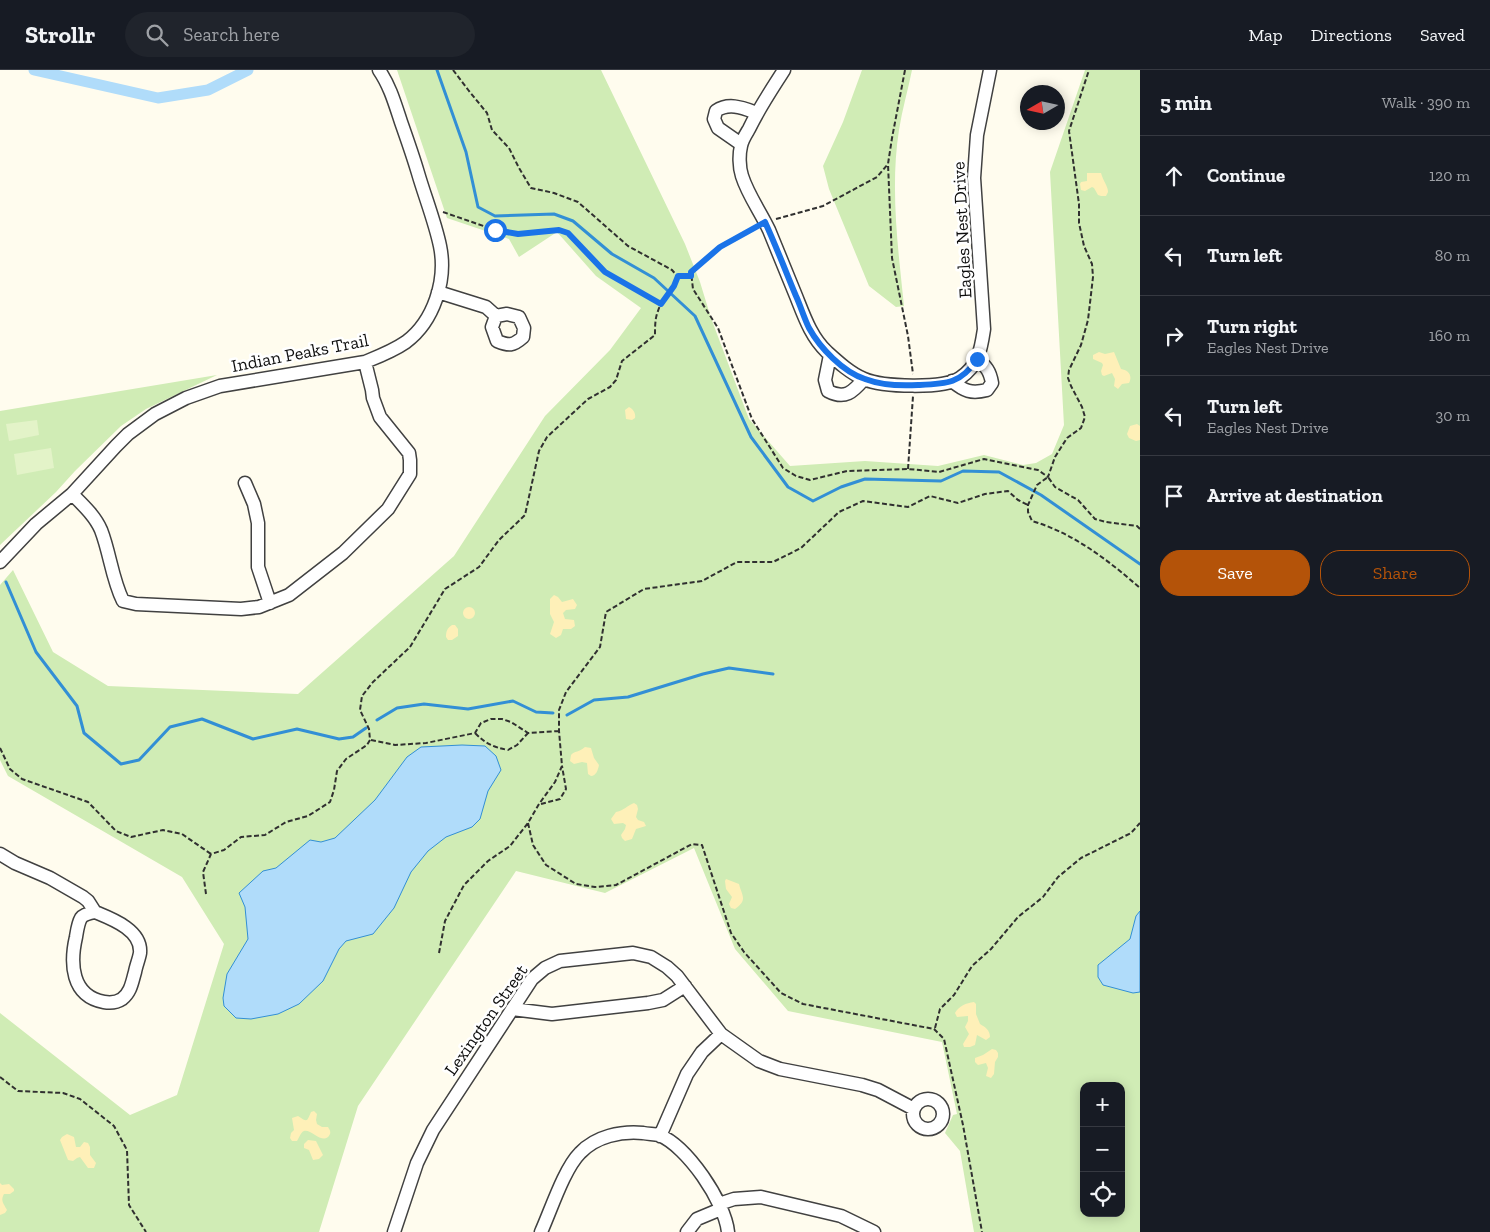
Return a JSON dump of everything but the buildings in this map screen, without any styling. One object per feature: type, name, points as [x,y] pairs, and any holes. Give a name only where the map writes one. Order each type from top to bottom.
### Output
[{"type":"street","name":"Indian Peaks Trail","points":[[0,562],[36,524],[72,494],[128,434],[155,414],[186,398],[220,386],[365,362],[387,354],[407,341],[424,325],[438,292],[442,272],[440,247],[416,165],[391,91],[379,70]]},
{"type":"street","name":"Eagles Nest Drive","points":[[784,70],[757,113],[741,144],[741,173],[747,192],[765,222],[809,328],[825,351],[843,366],[864,379],[914,385],[941,384],[960,378],[972,367],[981,353],[984,329],[974,178],[977,135],[990,70]]},
{"type":"street","points":[[741,144],[718,128],[714,119],[716,110],[726,106],[742,108],[757,113]]},
{"type":"street","points":[[438,292],[486,307],[496,316]]},
{"type":"street","points":[[830,355],[826,380],[828,391],[837,396],[844,395],[851,392],[864,379]]},
{"type":"street","points":[[952,381],[962,389],[975,393],[987,390],[992,383],[990,372],[977,359]]},
{"type":"street","points":[[72,494],[88,510],[100,528],[108,550],[117,590],[123,601],[136,604],[242,609],[259,607],[289,595],[343,553],[388,509],[410,474],[409,453],[380,417],[373,398],[365,362]]},
{"type":"street","points":[[245,483],[254,504],[258,523],[258,567],[270,603]]},
{"type":"street","points":[[0,854],[15,863],[50,878],[83,897],[94,912],[122,925],[131,932],[138,943],[140,952],[131,988],[119,1001],[112,1003],[95,1000],[82,991],[76,980],[73,967],[75,941],[81,918],[88,913],[94,912]]},
{"type":"street","name":"Lexington Street","points":[[394,1232],[417,1163],[433,1130],[532,979],[545,968],[560,961],[633,953],[651,957],[667,966],[721,1034],[759,1061],[780,1069],[878,1090],[914,1109]]},
{"type":"street","points":[[512,1009],[552,1014],[648,1003],[663,1000],[684,986]]},
{"type":"street","points":[[660,1136],[687,1074],[702,1052],[721,1034]]},
{"type":"street","points":[[541,1232],[568,1168],[580,1153],[594,1142],[612,1135],[636,1132],[660,1136],[680,1150],[698,1168],[720,1206],[728,1232]]},
{"type":"street","points":[[687,1232],[697,1219],[734,1199],[761,1197],[841,1216],[874,1232]]},
{"type":"path","points":[[453,70],[487,113],[492,130],[509,148],[531,188],[554,193],[578,202],[628,246],[672,270],[678,276],[691,276]]},
{"type":"path","points":[[906,70],[888,164],[892,258],[908,336],[914,385],[908,469]]},
{"type":"path","points":[[1089,70],[1069,132],[1079,204],[1079,223],[1084,246],[1092,264],[1093,277],[1086,328],[1081,345],[1068,370],[1068,378],[1085,417],[1081,428],[1067,438],[1055,457],[1048,477],[1037,485],[1028,505],[1028,512],[1032,521],[1052,526],[1083,544],[1121,571],[1140,588]]},
{"type":"path","points":[[888,164],[877,177],[823,206],[765,222],[720,247],[691,272],[692,289],[718,328],[752,419],[783,468],[796,476],[810,480],[847,471],[908,469],[939,472],[984,459],[1038,470],[1048,477],[1055,486],[1078,500],[1096,519],[1137,526],[1140,529]]},
{"type":"path","points":[[442,212],[495,230],[518,234],[552,230],[568,233],[605,272],[661,304]]},
{"type":"path","points":[[206,894],[203,872],[212,854],[224,850],[241,837],[265,835],[286,822],[308,816],[330,802],[334,790],[336,771],[346,760],[367,745],[370,740],[370,729],[360,710],[362,696],[373,682],[410,647],[445,589],[479,567],[499,540],[525,515],[539,451],[547,437],[588,399],[610,387],[616,380],[622,361],[655,334],[657,313],[678,276]]},
{"type":"path","points":[[539,804],[560,799],[566,789],[559,731],[560,710],[566,692],[600,647],[606,612],[644,590],[702,581],[737,562],[772,562],[801,548],[839,512],[864,501],[908,507],[930,496],[958,503],[985,494],[1008,491],[1018,500],[1028,505]]},
{"type":"path","points":[[1137,526],[1140,522]]},
{"type":"path","points":[[370,740],[395,745],[426,743],[475,732],[482,723],[491,719],[502,719],[511,722],[528,733],[559,731]]},
{"type":"path","points":[[475,732],[481,739],[493,747],[508,750],[517,745],[528,733]]},
{"type":"path","points":[[0,748],[10,769],[22,779],[88,802],[116,831],[131,837],[163,830],[182,834],[212,854]]},
{"type":"path","points":[[439,953],[445,921],[464,885],[488,861],[510,846],[528,824],[539,804],[555,782],[562,766]]},
{"type":"path","points":[[934,1029],[940,1009],[954,995],[972,966],[991,949],[1018,917],[1043,897],[1058,877],[1081,858],[1131,833],[1140,823]]},
{"type":"path","points":[[528,824],[533,845],[546,865],[576,884],[595,887],[616,885],[692,844],[702,845],[731,933],[744,952],[781,993],[803,1004],[934,1029],[944,1039],[963,1125],[982,1232]]},
{"type":"path","points":[[0,1077],[18,1091],[63,1093],[80,1100],[114,1126],[127,1150],[129,1205],[146,1232]]},
{"type":"green space","points":[[397,70],[601,70],[685,244],[749,419],[790,466],[865,461],[938,466],[984,455],[1023,465],[1036,463],[1052,454],[1064,425],[1050,172],[1085,70],[1140,70],[1140,1232],[974,1232],[960,1151],[945,1133],[953,1115],[957,1114],[942,1042],[788,1011],[735,949],[694,848],[605,893],[516,871],[358,1106],[319,1232],[0,1232],[0,1013],[130,1115],[177,1095],[224,944],[182,877],[8,776],[0,760],[0,585],[13,570],[53,652],[108,686],[298,694],[454,556],[545,416],[610,350],[641,308],[596,276],[557,232],[519,257],[509,239],[447,218]]},
{"type":"green space","points":[[862,70],[912,70],[899,130],[895,174],[899,262],[904,306],[896,307],[869,286],[829,189],[823,166],[843,122]]},
{"type":"green space","points":[[217,375],[146,409],[121,426],[0,545],[0,411]]},
{"type":"green space","points":[[37,420],[39,435],[9,441],[6,424]]},
{"type":"green space","points":[[51,448],[54,468],[17,475],[14,454]]},
{"type":"sand","points":[[1087,173],[1101,173],[1108,190],[1106,196],[1098,195],[1092,187],[1085,191],[1081,190],[1080,184],[1087,181]]},
{"type":"sand","points":[[1099,352],[1105,354],[1114,352],[1121,369],[1126,370],[1130,375],[1129,383],[1122,384],[1118,389],[1114,386],[1115,379],[1112,373],[1102,375],[1102,363],[1093,359],[1093,355]]},
{"type":"sand","points":[[629,407],[635,414],[635,418],[632,420],[626,419],[625,410]]},
{"type":"sand","points":[[1137,424],[1140,426],[1140,440],[1136,441],[1129,438],[1127,434],[1130,426]]},
{"type":"sand","points":[[554,595],[562,602],[573,599],[577,605],[575,609],[566,610],[563,613],[565,619],[574,620],[575,626],[571,629],[563,629],[561,635],[556,638],[550,634],[554,622],[550,614],[550,599]]},
{"type":"sand","points":[[469,607],[475,613],[469,619],[463,613]]},
{"type":"sand","points":[[452,625],[455,625],[458,629],[458,636],[448,640],[446,637],[447,632]]},
{"type":"sand","points":[[585,747],[591,748],[594,758],[599,765],[593,776],[588,774],[587,763],[574,764],[570,761],[572,754]]},
{"type":"sand","points":[[634,803],[638,809],[636,817],[644,822],[646,826],[636,829],[632,839],[625,841],[621,835],[626,825],[623,823],[614,824],[611,819],[616,812]]},
{"type":"sand","points":[[726,879],[739,884],[743,900],[735,909],[731,908],[729,904],[732,897],[726,889]]},
{"type":"sand","points":[[974,1002],[980,1024],[988,1031],[990,1037],[986,1040],[977,1035],[975,1045],[964,1047],[963,1044],[969,1034],[965,1027],[968,1016],[957,1017],[955,1013],[963,1005]]},
{"type":"sand","points":[[992,1049],[996,1050],[998,1057],[995,1062],[994,1074],[991,1078],[986,1076],[988,1068],[986,1063],[978,1065],[975,1062],[975,1058]]},
{"type":"sand","points":[[314,1111],[317,1114],[317,1124],[322,1127],[328,1127],[330,1134],[324,1139],[304,1131],[297,1141],[292,1141],[290,1138],[294,1130],[292,1118],[298,1116],[307,1120],[311,1112]]},
{"type":"sand","points":[[67,1134],[74,1137],[76,1147],[80,1147],[84,1142],[88,1143],[90,1155],[96,1163],[94,1168],[88,1168],[80,1157],[73,1161],[68,1160],[60,1140]]},
{"type":"sand","points":[[308,1140],[316,1141],[323,1155],[319,1159],[313,1160],[309,1150],[304,1148],[304,1144]]},
{"type":"sand","points":[[0,1183],[2,1185],[9,1184],[14,1191],[10,1194],[4,1194],[2,1201],[7,1210],[0,1215]]},
{"type":"water","points":[[485,746],[496,756],[501,770],[488,791],[480,819],[472,827],[446,837],[428,851],[411,872],[394,908],[373,934],[346,941],[339,949],[323,981],[299,1004],[278,1014],[251,1019],[236,1018],[224,1006],[223,998],[227,974],[248,939],[245,907],[239,893],[263,871],[276,868],[310,840],[321,842],[335,838],[375,800],[407,757],[421,747]]},
{"type":"water","points":[[1140,911],[1140,992],[1133,993],[1103,985],[1098,977],[1098,965],[1130,939],[1136,916]]},
{"type":"waterway","points":[[34,70],[158,98],[208,90],[248,70]]},
{"type":"waterway","points":[[437,70],[466,152],[478,207],[495,216],[554,214],[573,221],[612,254],[654,278],[695,316],[751,437],[788,487],[813,501],[841,487],[865,479],[941,481],[963,471],[999,472],[1041,495],[1140,564]]},
{"type":"waterway","points":[[6,582],[36,652],[77,706],[84,733],[121,764],[139,760],[170,727],[202,719],[253,739],[297,729],[339,739],[353,737],[366,728]]},
{"type":"waterway","points":[[567,715],[594,700],[628,697],[729,668],[773,674]]},
{"type":"waterway","points":[[377,720],[397,708],[424,704],[468,709],[513,701],[536,712],[553,713]]},
{"type":"route","points":[[495,230],[518,234],[552,230],[568,233],[605,272],[661,304],[674,286],[678,276],[691,276],[691,272],[720,247],[765,222],[809,328],[825,351],[843,366],[864,379],[878,382],[907,385],[941,384],[960,378],[972,367],[977,359]]}]
